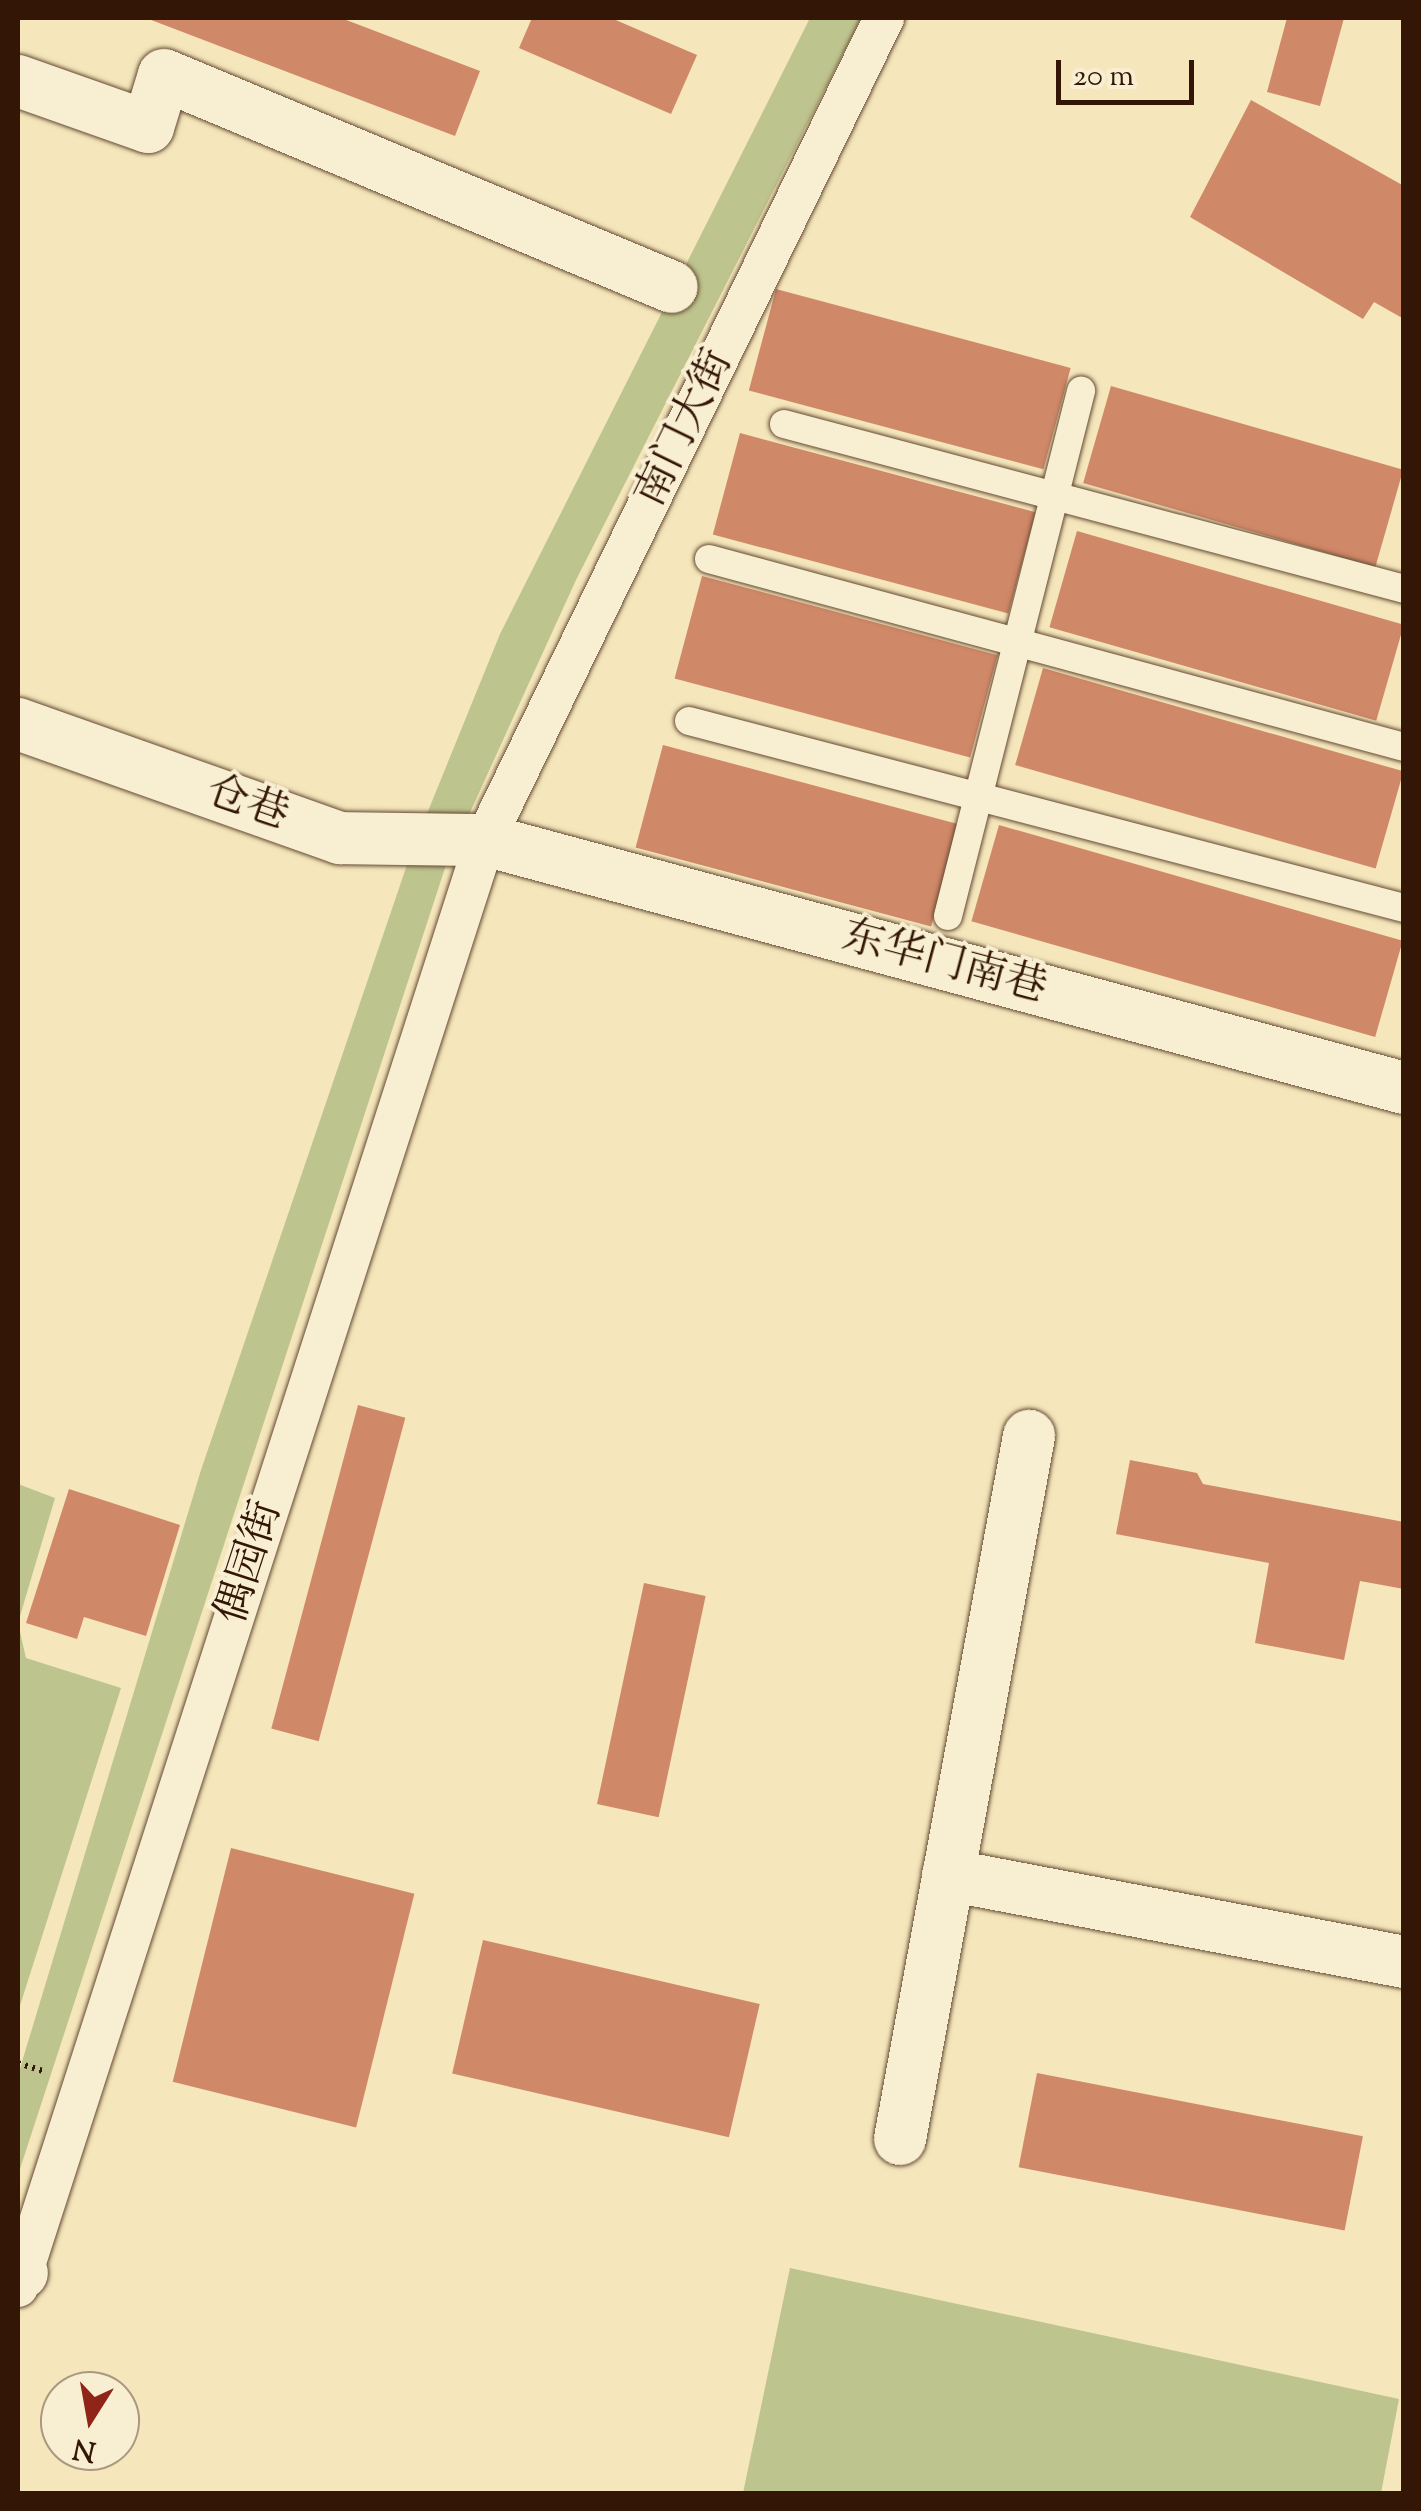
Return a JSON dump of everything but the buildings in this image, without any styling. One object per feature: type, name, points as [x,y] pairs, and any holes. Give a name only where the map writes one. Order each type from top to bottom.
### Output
[{"type":"street","name":"南门大街","points":[[485,840],[884,18]]},
{"type":"street","points":[[18,81],[148,126],[164,75],[672,287]]},
{"type":"street","name":"仓巷","points":[[18,724],[340,838],[485,840]]},
{"type":"street","name":"东华门南巷","points":[[485,840],[1404,1088]]},
{"type":"street","name":"偶园街","points":[[19,2277],[485,840]]},
{"type":"street","points":[[900,2139],[1029,1436]]},
{"type":"street","points":[[948,1876],[1404,1962]]},
{"type":"lane","points":[[948,916],[1081,391]]},
{"type":"lane","points":[[784,424],[1404,588]]},
{"type":"lane","points":[[709,558],[1404,747]]},
{"type":"lane","points":[[689,721],[1404,908]]},
{"type":"green space","points":[[810,18],[861,18],[576,580],[446,865],[18,2175],[18,2075],[201,1470],[411,853],[500,634]]},
{"type":"green space","points":[[18,1484],[55,1498],[18,1623]]},
{"type":"green space","points":[[18,1623],[26,1658],[121,1688],[18,2012]]},
{"type":"green space","points":[[790,2268],[1399,2399],[1381,2493],[743,2493]]}]
